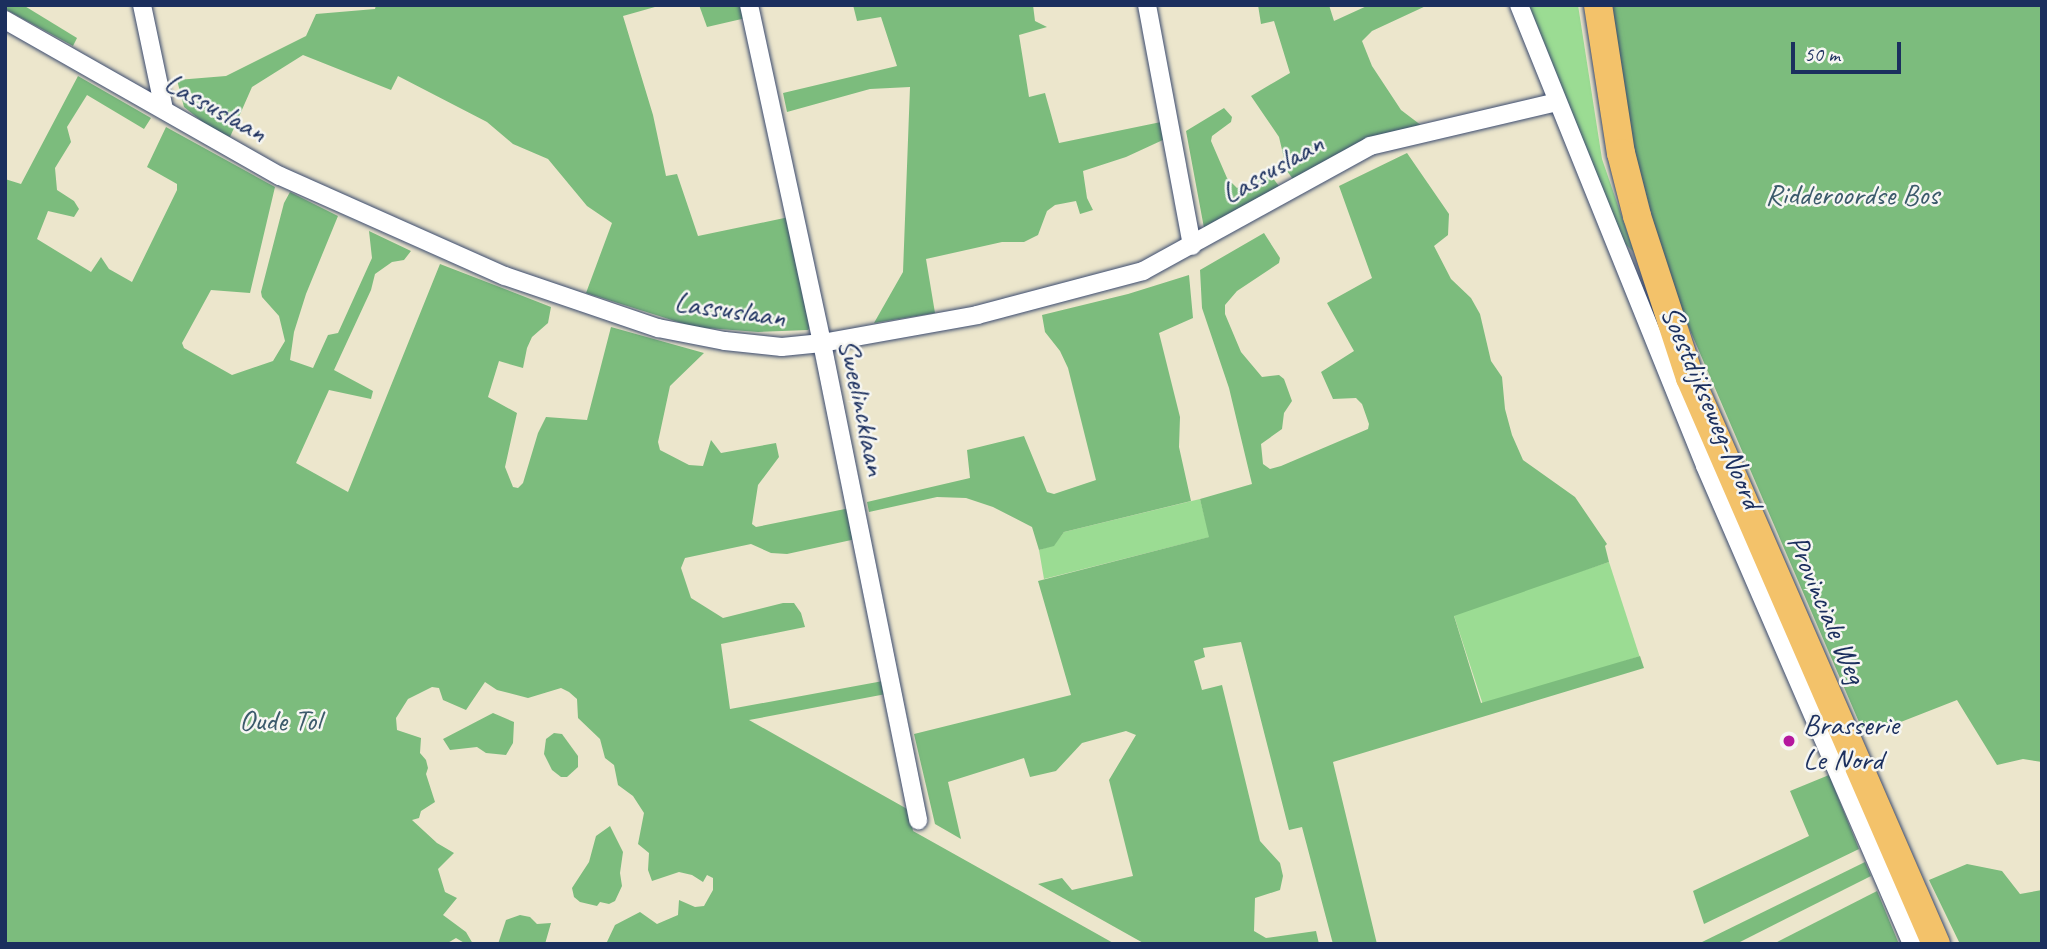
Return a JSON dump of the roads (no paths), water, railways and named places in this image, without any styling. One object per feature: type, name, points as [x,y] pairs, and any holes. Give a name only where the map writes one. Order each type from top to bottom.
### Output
[{"type":"main road","name":"Provinciale Weg","points":[[1580,5],[1590,89],[1604,165],[1619,215],[1672,350],[1690,378]]},
{"type":"main road","name":"Provinciale Weg","points":[[1598,5],[1621,153],[1637,216],[1690,378],[1936,944]]},
{"type":"street","points":[[142,5],[164,109]]},
{"type":"street","name":"Sweelincklaan","points":[[749,5],[822,343],[918,820]]},
{"type":"street","points":[[1147,5],[1192,246]]},
{"type":"street","name":"Soestdijkseweg-Noord","points":[[1519,5],[1705,466],[1912,944]]},
{"type":"street","name":"Lassuslaan","points":[[5,20],[280,176],[505,276],[659,328],[725,341],[782,347],[822,343],[977,315],[1143,271],[1370,146],[1557,103]]},
{"type":"place","name":"Brasserie Le Nord","points":[[1789,741]]},
{"type":"park label","name":"Ridderoordse Bos","points":[[1852,194]]},
{"type":"park label","name":"Oude Tol","points":[[280,720]]}]
